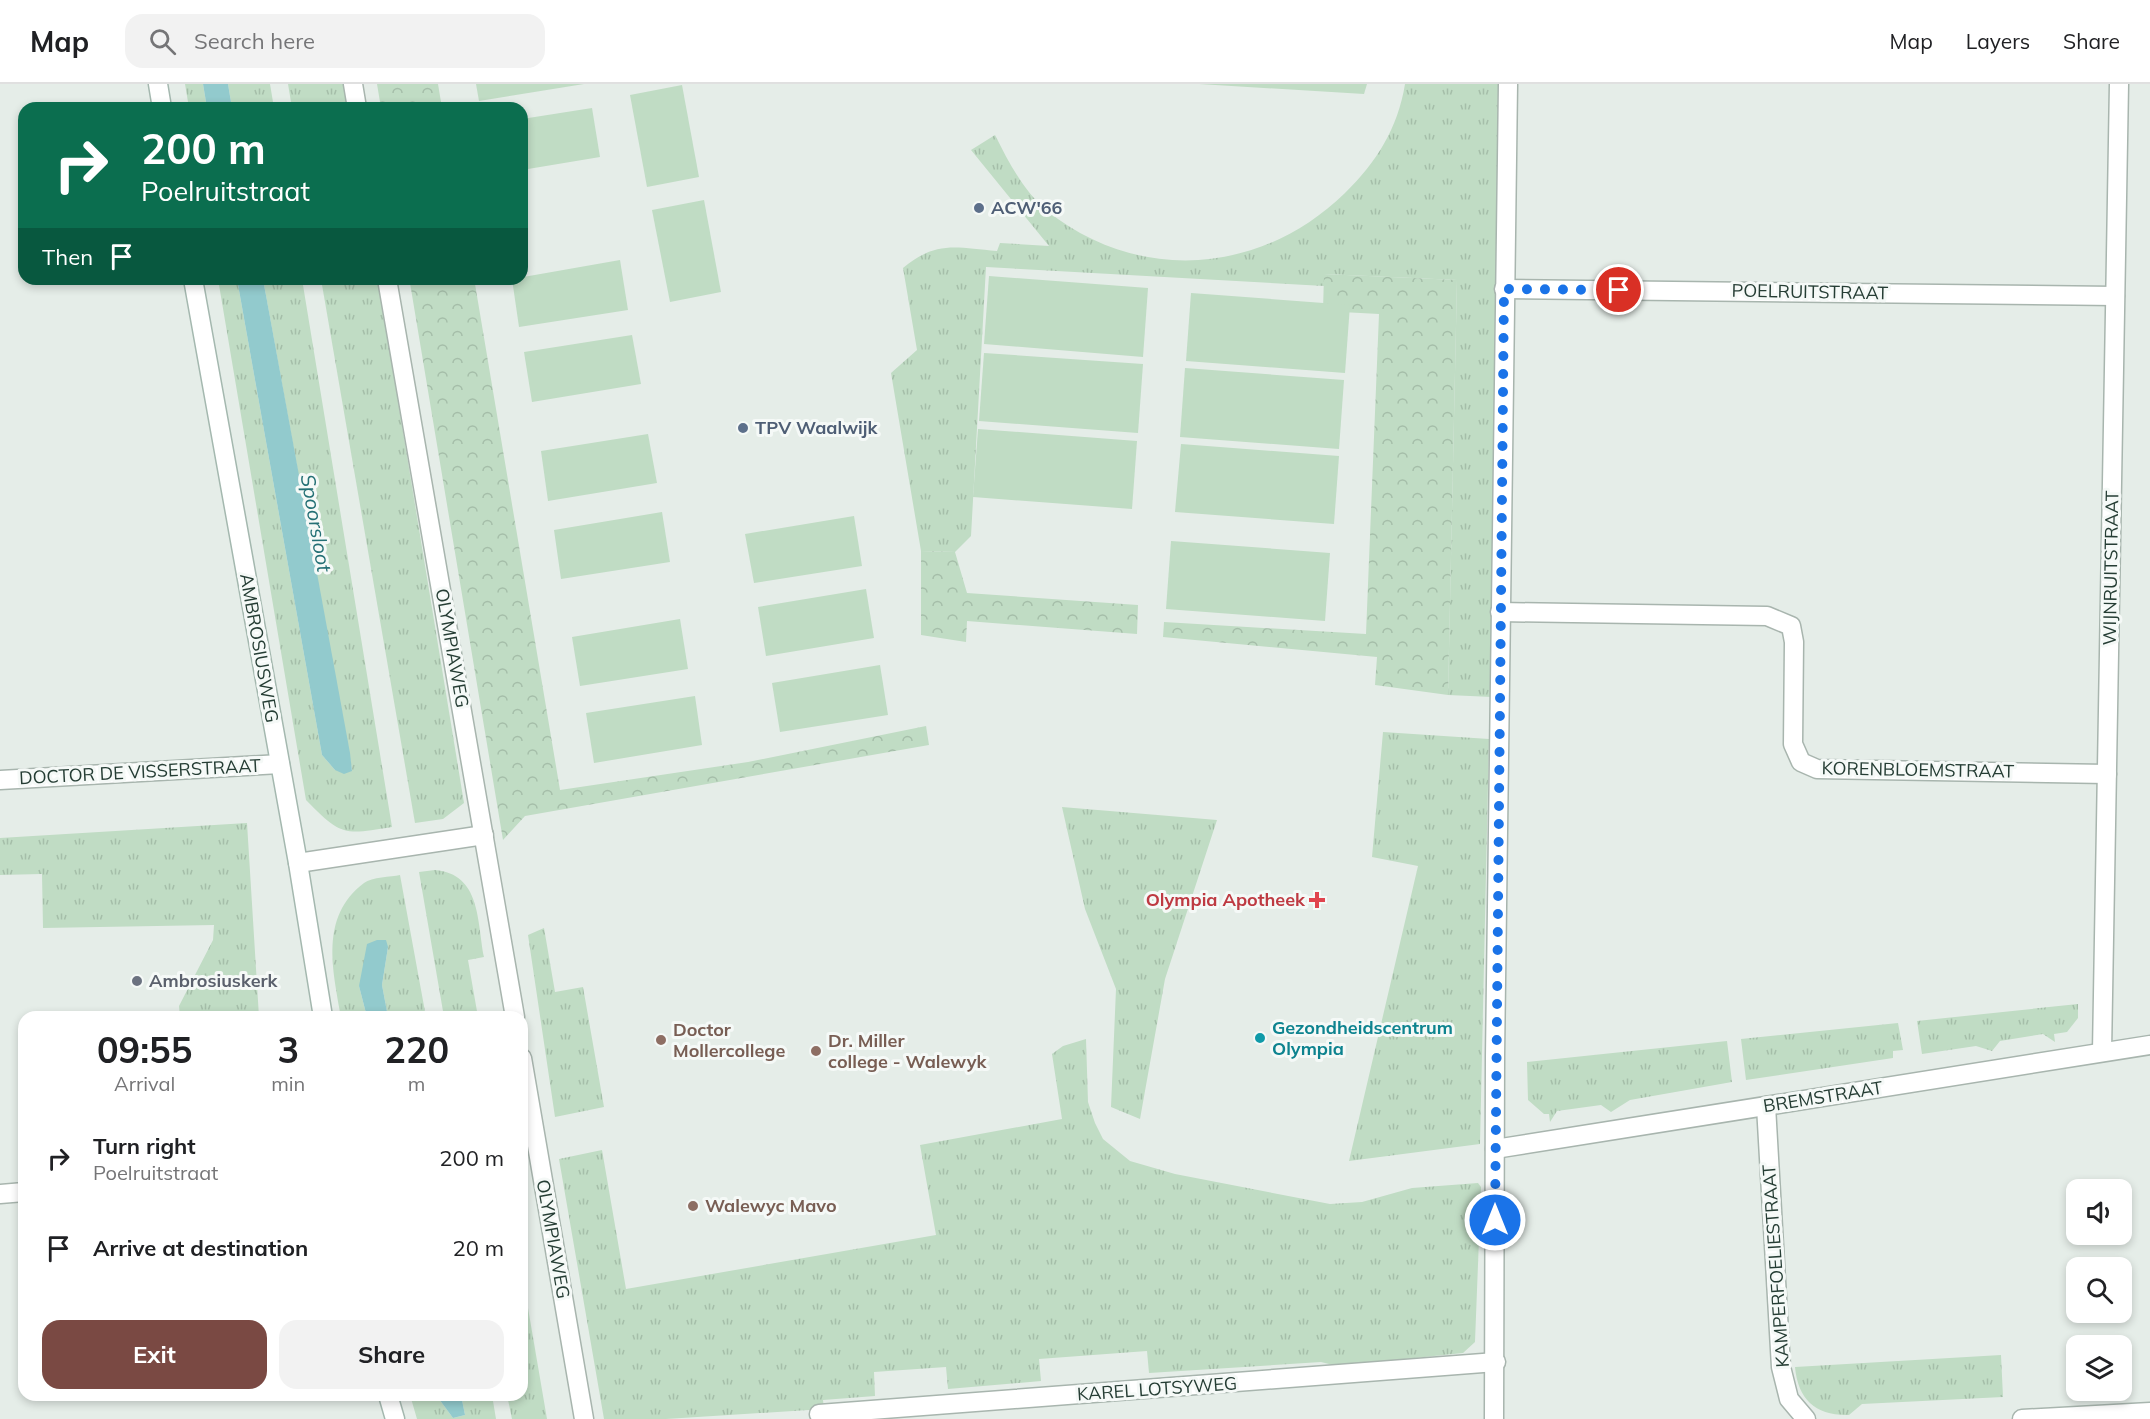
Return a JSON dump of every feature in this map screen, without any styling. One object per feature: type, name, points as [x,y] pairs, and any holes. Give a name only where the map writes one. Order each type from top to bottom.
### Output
[{"type":"street","points":[[158,84],[161,102]]},
{"type":"street","points":[[353,84],[356,102]]},
{"type":"street","points":[[1494,1419],[1500,612],[1508,84]]},
{"type":"street","name":"WIJNRUITSTRAAT","points":[[2102,1052],[2120,84]]},
{"type":"street","name":"AMBROSIUSWEG","points":[[194,285],[298,863],[322,1011]]},
{"type":"street","name":"OLYMPIAWEG","points":[[388,285],[514,1011]]},
{"type":"street","name":"POELRUITSTRAAT","points":[[1504,289],[2115,296]]},
{"type":"street","name":"KORENBLOEMSTRAAT","points":[[1500,612],[1767,616],[1785,622],[1791,626],[1794,642],[1793,744],[1801,762],[1817,769],[2107,774]]},
{"type":"street","name":"DOCTOR DE VISSERSTRAAT","points":[[0,780],[280,764]]},
{"type":"street","points":[[298,863],[484,835]]},
{"type":"street","name":"BREMSTRAAT","points":[[1495,1149],[2150,1045]]},
{"type":"street","name":"OLYMPIAWEG","points":[[528,1093],[584,1419]]},
{"type":"street","name":"KAMPERFOELIESTRAAT","points":[[1766,1106],[1781,1367],[1789,1399],[1806,1419]]},
{"type":"street","points":[[0,1194],[18,1192]]},
{"type":"street","name":"KAREL LOTSYWEG","points":[[819,1414],[1496,1362]]},
{"type":"street","points":[[390,1401],[395,1419]]},
{"type":"street","points":[[2022,1419],[2150,1412]]},
{"type":"green space","points":[[185,84],[203,84],[206,102],[188,102]]},
{"type":"green space","points":[[228,84],[270,84],[273,102],[231,102]]},
{"type":"green space","points":[[288,84],[346,84],[349,102],[291,102]]},
{"type":"green space","points":[[377,84],[438,84],[441,102],[380,102]]},
{"type":"green space","points":[[476,84],[584,84],[479,101]]},
{"type":"green space","points":[[1199,84],[1367,84],[1364,94]]},
{"type":"green space","points":[[1405,84],[1498,84],[1492,697],[1448,695],[1457,280],[1324,274],[1324,286],[986,267],[971,536],[955,552],[921,551],[891,373],[917,350],[903,268],[926,253],[947,248],[997,251],[1000,243],[1049,246],[971,150],[995,135],[1030,194],[1046,210],[1082,234],[1120,250],[1159,259],[1199,260],[1238,254],[1276,241],[1312,220],[1345,193],[1366,170],[1384,144],[1397,115]]},
{"type":"green space","points":[[682,85],[699,177],[647,187],[630,95]]},
{"type":"green space","points":[[592,108],[600,157],[528,169],[528,118]]},
{"type":"green space","points":[[704,200],[721,292],[670,302],[652,210]]},
{"type":"green space","points":[[620,260],[628,310],[519,327],[513,285],[528,285],[528,276]]},
{"type":"green space","points":[[1324,274],[1457,280],[1448,695],[1375,685],[1377,657],[1163,637],[1164,622],[1366,634],[1379,314],[1323,311]]},
{"type":"green space","points":[[989,276],[1148,288],[1143,357],[984,344]]},
{"type":"green space","points":[[219,285],[238,285],[322,755],[335,770],[352,770],[264,285],[303,285],[392,827],[363,831],[344,830],[327,821],[306,800]]},
{"type":"green space","points":[[322,285],[379,285],[464,803],[443,819],[415,823]]},
{"type":"green space","points":[[410,285],[475,285],[560,790],[748,762],[926,726],[929,745],[525,816],[503,840]]},
{"type":"green space","points":[[1191,293],[1350,305],[1345,373],[1186,361]]},
{"type":"green space","points":[[632,335],[641,384],[532,402],[524,352]]},
{"type":"green space","points":[[984,353],[1143,364],[1138,433],[979,421]]},
{"type":"green space","points":[[1185,368],[1344,380],[1339,449],[1180,437]]},
{"type":"green space","points":[[978,429],[1137,441],[1132,509],[973,497]]},
{"type":"green space","points":[[648,434],[657,483],[548,501],[541,451]]},
{"type":"green space","points":[[1181,444],[1339,456],[1334,524],[1175,512]]},
{"type":"green space","points":[[662,512],[670,562],[561,579],[554,530]]},
{"type":"green space","points":[[854,516],[862,566],[754,583],[745,534]]},
{"type":"green space","points":[[1171,541],[1330,553],[1325,621],[1166,609]]},
{"type":"green space","points":[[921,551],[955,552],[967,593],[1138,605],[1137,634],[967,621],[966,642],[921,635]]},
{"type":"green space","points":[[866,589],[874,638],[766,656],[758,607]]},
{"type":"green space","points":[[680,619],[688,669],[580,686],[572,637]]},
{"type":"green space","points":[[880,665],[888,715],[780,732],[772,683]]},
{"type":"green space","points":[[695,696],[702,745],[594,763],[586,713]]},
{"type":"green space","points":[[1383,732],[1489,739],[1480,1144],[1349,1161],[1418,866],[1372,857]]},
{"type":"green space","points":[[1062,807],[1217,820],[1165,979],[1140,1119],[1111,1107],[1116,989],[1085,909]]},
{"type":"green space","points":[[247,823],[259,1011],[179,1011],[179,1006],[213,940],[214,925],[43,928],[42,874],[0,875],[0,838]]},
{"type":"green space","points":[[435,870],[450,873],[461,880],[469,890],[478,915],[484,957],[468,960],[477,1011],[443,1011],[419,872]]},
{"type":"green space","points":[[400,875],[425,1011],[387,1011],[382,985],[388,947],[359,986],[365,1011],[340,1011],[333,963],[335,928],[340,912],[350,897],[364,883],[377,878]]},
{"type":"green space","points":[[544,928],[555,992],[583,987],[604,1107],[555,1117],[528,935]]},
{"type":"green space","points":[[2078,1004],[2078,1018],[2067,1032],[2054,1034],[2055,1042],[2043,1034],[2000,1041],[1992,1051],[1976,1046],[1922,1054],[1917,1021]]},
{"type":"green space","points":[[1898,1023],[1903,1050],[1893,1051],[1893,1058],[1746,1080],[1741,1039]]},
{"type":"green space","points":[[1086,1039],[1088,1102],[1095,1123],[1103,1139],[1130,1161],[1175,1174],[1330,1204],[1362,1202],[1412,1188],[1478,1183],[1481,1187],[1475,1342],[1463,1353],[1337,1366],[1321,1362],[1149,1373],[1147,1351],[1039,1359],[1041,1381],[948,1389],[946,1367],[874,1372],[875,1396],[823,1400],[824,1409],[666,1419],[604,1419],[559,1159],[602,1150],[626,1289],[936,1235],[920,1145],[1062,1119],[1052,1054],[1063,1046]]},
{"type":"green space","points":[[1727,1041],[1732,1082],[1630,1100],[1611,1112],[1601,1105],[1557,1111],[1550,1122],[1549,1114],[1544,1114],[1528,1100],[1527,1062]]},
{"type":"green space","points":[[528,1308],[547,1419],[512,1419],[508,1401],[528,1401]]},
{"type":"green space","points":[[2001,1355],[2003,1397],[1862,1404],[1849,1415],[1827,1413],[1811,1404],[1800,1389],[1795,1367]]},
{"type":"green space","points":[[412,1401],[440,1401],[453,1418],[465,1415],[462,1401],[493,1401],[496,1419],[417,1419]]},
{"type":"water","points":[[203,84],[228,84],[231,102],[206,102]]},
{"type":"water","points":[[238,285],[264,285],[352,771],[344,774],[335,770],[322,755]]},
{"type":"water","points":[[377,940],[386,940],[388,947],[382,985],[387,1011],[365,1011],[359,986],[367,944]]},
{"type":"water","points":[[440,1401],[462,1401],[465,1415],[453,1418]]},
{"type":"place","name":"ACW'66","points":[[979,208]]},
{"type":"place","name":"TPV Waalwijk","points":[[743,428]]},
{"type":"place","name":"Olympia Apotheek","points":[[1317,900]]},
{"type":"place","name":"Ambrosiuskerk","points":[[137,981]]},
{"type":"place","name":"Gezondheidscentrum Olympia","points":[[1260,1038]]},
{"type":"place","name":"Doctor Mollercollege","points":[[661,1040]]},
{"type":"place","name":"Dr. Miller college - Walewyk","points":[[816,1051]]},
{"type":"place","name":"Walewyc Mavo","points":[[693,1206]]},
{"type":"route","points":[[1495,1220],[1504,289],[1619,290]]},
{"type":"water label","name":"Spoorsloot","points":[[316,523]]}]
